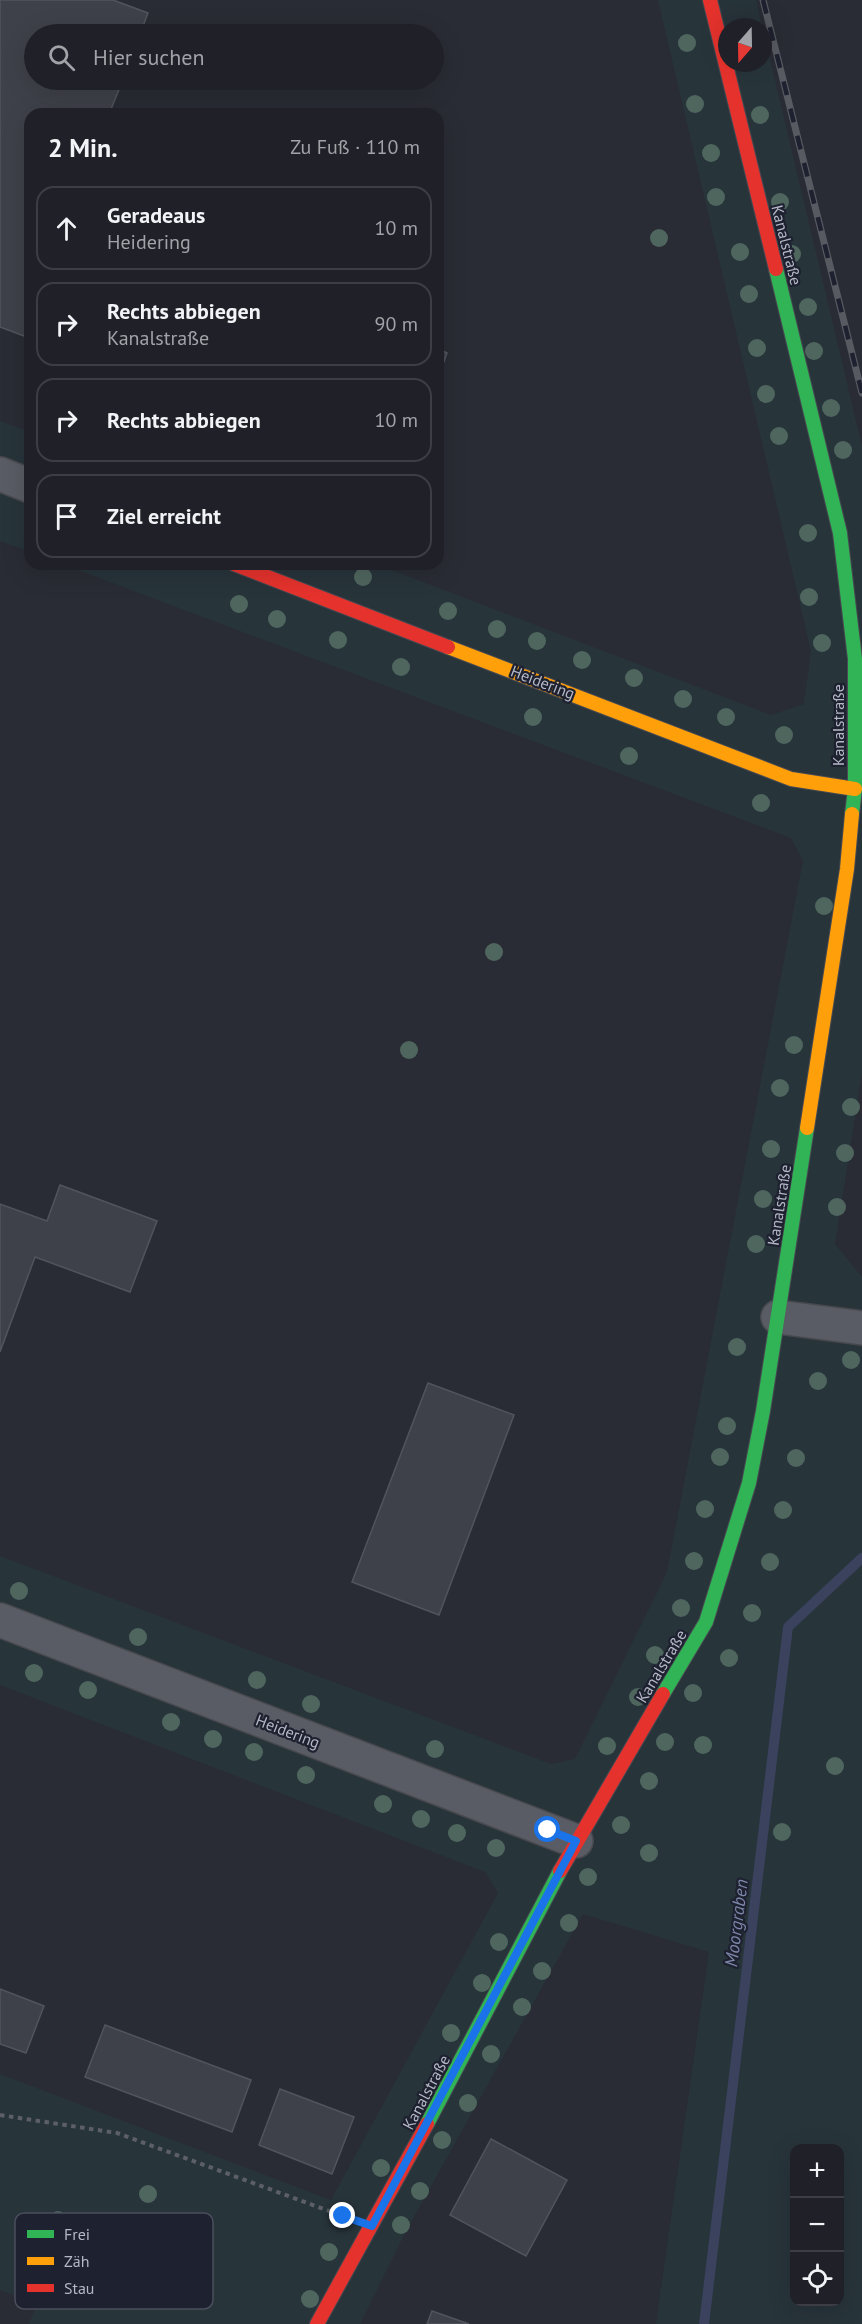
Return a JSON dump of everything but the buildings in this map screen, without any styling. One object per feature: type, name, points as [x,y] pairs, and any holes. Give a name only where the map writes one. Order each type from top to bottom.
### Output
[{"type":"street","name":"Kanalstraße","points":[[317,2324],[372,2226],[576,1841],[706,1622],[749,1483],[764,1411],[847,869],[855,789],[855,660],[840,533],[711,0]]},
{"type":"street","points":[[0,474],[24,484]]},
{"type":"street","name":"Heidering","points":[[250,570],[791,779],[855,789]]},
{"type":"street","points":[[778,1317],[862,1328]]},
{"type":"street","name":"Heidering","points":[[0,1620],[576,1841]]},
{"type":"path","points":[[0,2115],[117,2133],[372,2226]]},
{"type":"shaded area","points":[[658,0],[756,0],[760,18],[718,18],[718,72],[772,72],[772,68],[862,446],[862,1073],[835,1244],[862,1277],[862,2324],[656,2324],[709,1952],[583,1914],[407,2229],[360,2324],[29,2324],[35,2309],[213,2309],[213,2213],[15,2213],[15,2296],[0,2290],[0,2074],[331,2200],[498,1893],[485,1872],[0,1685],[0,1556],[551,1764],[575,1759],[667,1572],[803,861],[791,838],[78,570],[392,570],[771,715],[804,704],[811,651]]},
{"type":"shaded area","points":[[0,421],[24,430],[24,550],[0,541]]},
{"type":"waterway","name":"Moorgraben","points":[[704,2324],[788,1627],[862,1558]]},
{"type":"railway","points":[[763,0],[862,393]]},
{"type":"traffic: fast","points":[[776,269],[840,533],[855,659],[855,789],[852,814]]},
{"type":"traffic: fast","points":[[663,1694],[706,1622],[749,1483],[763,1411],[807,1128]]},
{"type":"traffic: fast","points":[[427,2124],[560,1871]]},
{"type":"traffic: slow","points":[[448,647],[791,779],[855,789]]},
{"type":"traffic: slow","points":[[807,1128],[847,869],[852,814]]},
{"type":"traffic: jam","points":[[710,0],[776,269]]},
{"type":"traffic: jam","points":[[249,570],[448,647]]},
{"type":"traffic: jam","points":[[560,1871],[663,1694]]},
{"type":"traffic: jam","points":[[317,2324],[427,2124]]},
{"type":"route","points":[[343,2216],[372,2226],[438,2105],[576,1841],[548,1830]]}]
